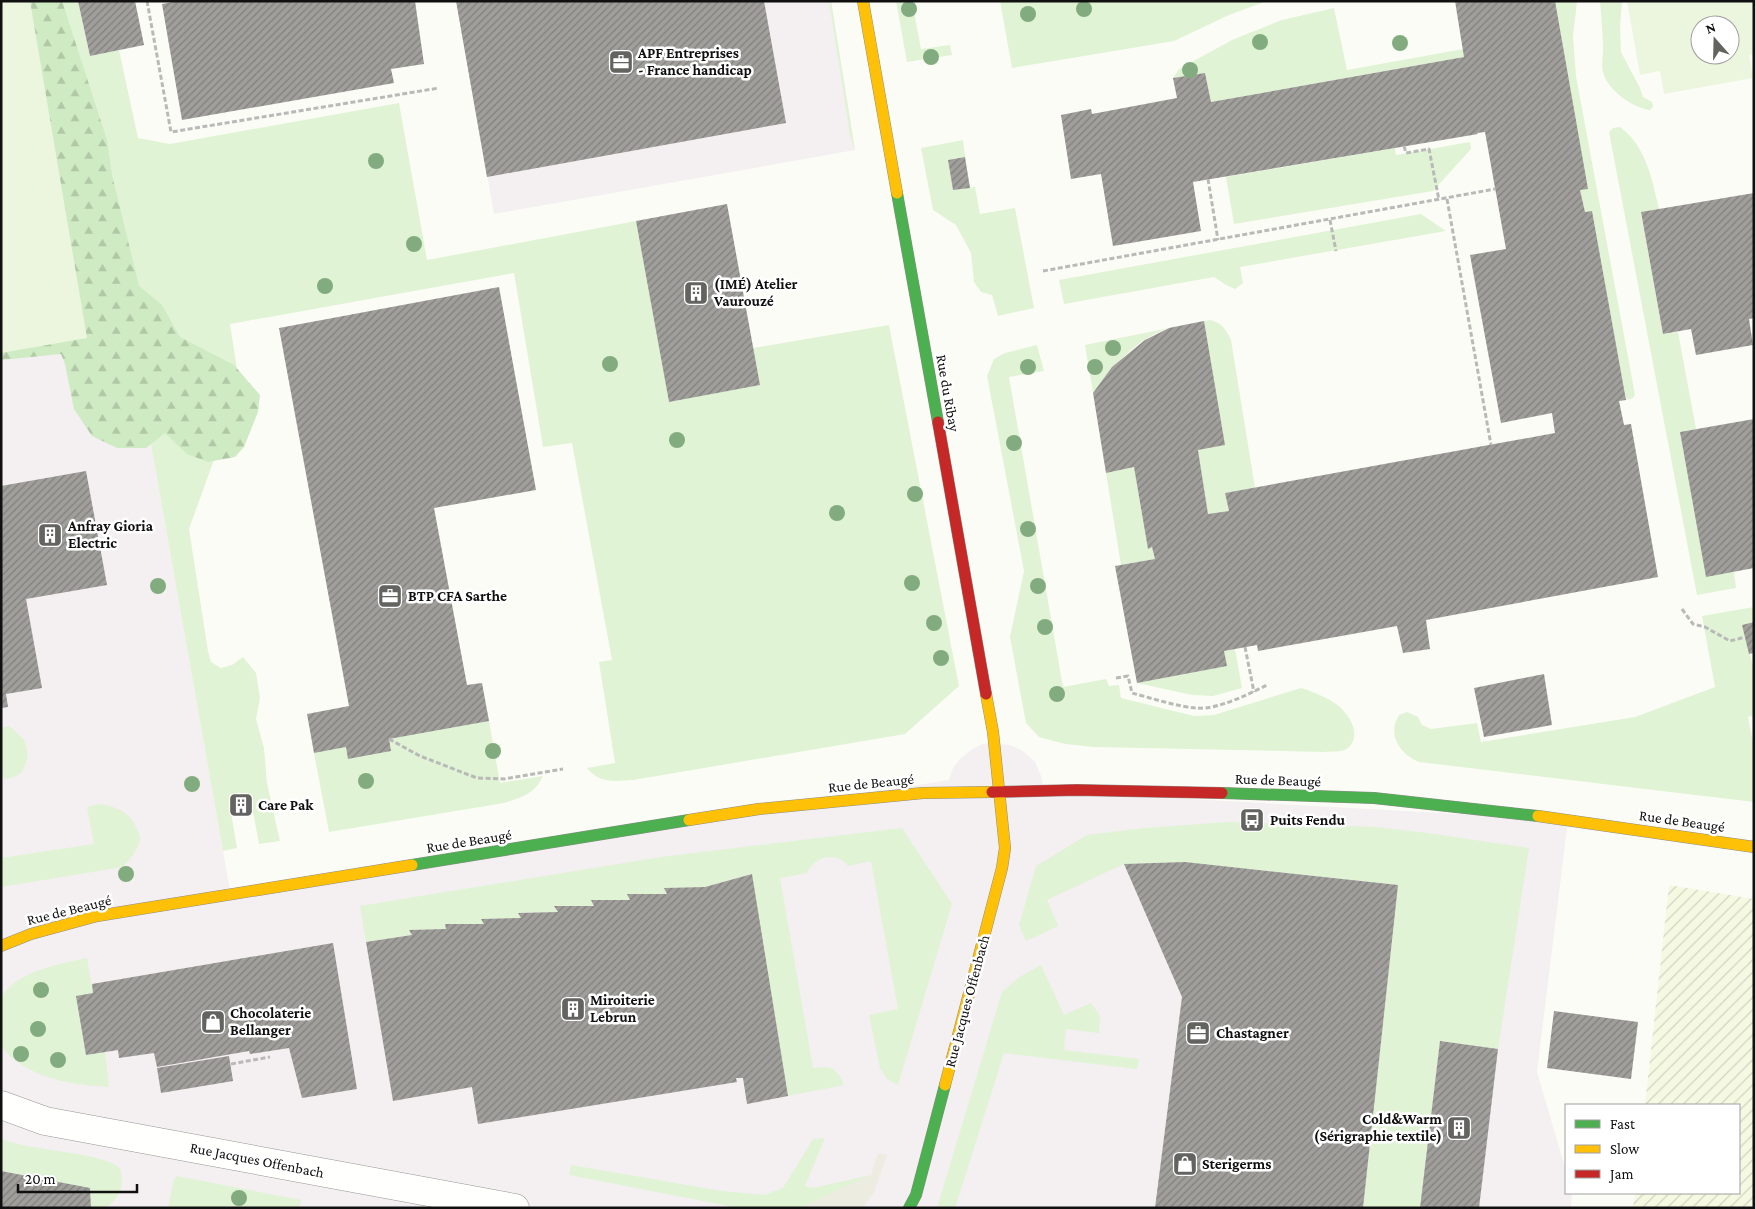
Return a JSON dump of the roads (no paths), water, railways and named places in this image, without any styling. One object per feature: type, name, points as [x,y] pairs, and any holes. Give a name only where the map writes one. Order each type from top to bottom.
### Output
[{"type":"street","name":"Rue du Ribay","points":[[863,1],[994,732],[999,792]]},
{"type":"street","name":"Rue de Beaugé","points":[[1,946],[31,934],[97,916],[759,809],[923,793],[1115,791],[1248,793],[1374,798],[1528,814],[1754,847]]},
{"type":"street","name":"Rue Jacques Offenbach","points":[[909,1208],[916,1195],[1002,868],[1005,848],[999,792]]},
{"type":"street","name":"Rue Jacques Offenbach","points":[[1,1105],[45,1121],[515,1208]]},
{"type":"place","name":"APF Entreprises - France handicap","points":[[621,62]]},
{"type":"place","name":"(IMÉ) Atelier Vaurouzé","points":[[696,293]]},
{"type":"place","name":"Anfray Gioria Electric","points":[[50,535]]},
{"type":"place","name":"BTP CFA Sarthe","points":[[390,596]]},
{"type":"place","name":"Care Pak","points":[[241,805]]},
{"type":"place","name":"Puits Fendu","points":[[1252,820]]},
{"type":"place","name":"Miroiterie Lebrun","points":[[573,1009]]},
{"type":"place","name":"Chocolaterie Bellanger","points":[[213,1022]]},
{"type":"place","name":"Chastagner","points":[[1198,1033]]},
{"type":"place","name":"Cold&Warm (Sérigraphie textile)","points":[[1459,1128]]},
{"type":"place","name":"Sterigerms","points":[[1185,1164]]}]
